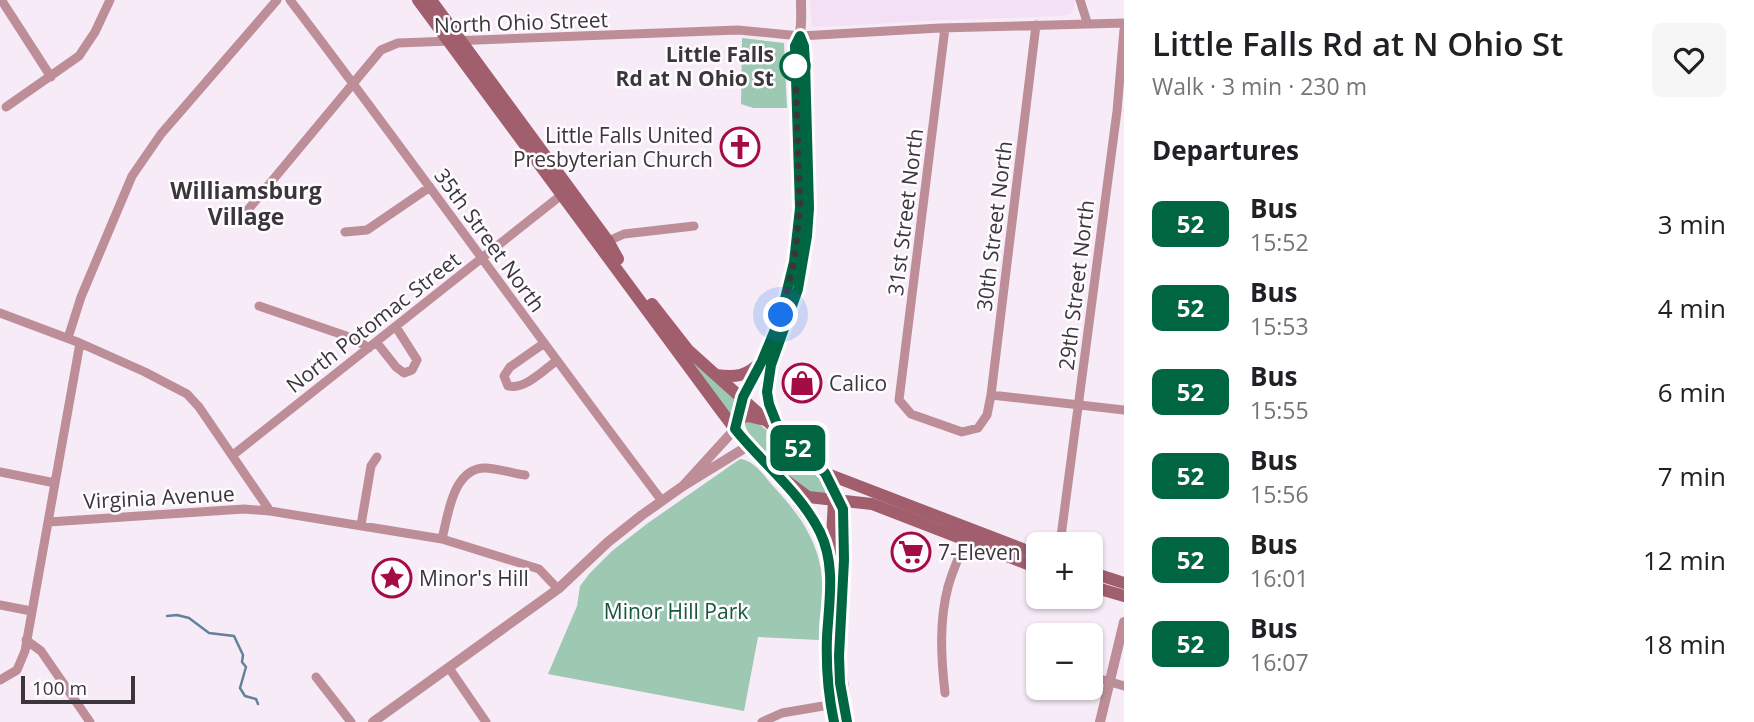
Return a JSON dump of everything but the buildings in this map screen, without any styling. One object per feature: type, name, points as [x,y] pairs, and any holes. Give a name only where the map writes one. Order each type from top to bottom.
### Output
[{"type":"main road","points":[[418,0],[456,43],[737,424],[748,446],[778,475],[808,497],[837,498],[872,504],[1026,552]]},
{"type":"main road","points":[[432,0],[456,43]]},
{"type":"main road","points":[[603,243],[688,350],[825,473],[883,495],[1026,562]]},
{"type":"main road","points":[[715,374],[729,377],[746,375],[767,363],[769,404],[780,432]]},
{"type":"main road","points":[[737,424],[748,416],[768,421]]},
{"type":"main road","points":[[825,473],[837,498],[844,528],[834,722]]},
{"type":"main road","points":[[778,475],[820,532],[831,565]]},
{"type":"main road","points":[[837,498],[851,491],[883,495]]},
{"type":"main road","points":[[837,498],[827,653],[837,704],[847,722]]},
{"type":"main road","points":[[844,528],[852,511],[863,504],[872,504]]},
{"type":"main road","points":[[1103,576],[1124,583]]},
{"type":"main road","points":[[1103,590],[1124,596]]},
{"type":"street","points":[[6,107],[79,56],[95,32],[110,0]]},
{"type":"street","points":[[68,338],[81,296],[132,176],[161,134],[277,0]]},
{"type":"street","name":"35th Street North","points":[[290,0],[662,501]]},
{"type":"street","points":[[683,486],[737,424],[743,397],[767,363],[786,297],[798,236],[800,208],[795,46],[800,36],[801,0]]},
{"type":"street","points":[[1080,0],[1087,22]]},
{"type":"street","points":[[2,1],[51,77]]},
{"type":"street","name":"North Ohio Street","points":[[247,211],[381,50],[398,43],[456,43],[738,30],[800,36],[945,27],[1124,23]]},
{"type":"street","name":"30th Street North","points":[[978,428],[987,415],[991,395],[1036,25]]},
{"type":"street","name":"31st Street North","points":[[945,27],[899,400],[911,414],[937,424],[962,432],[978,428]]},
{"type":"street","name":"29th Street North","points":[[1062,532],[1120,111],[1124,30]]},
{"type":"street","points":[[345,232],[368,230],[430,187]]},
{"type":"street","name":"North Potomac Street","points":[[233,455],[565,192]]},
{"type":"street","points":[[603,243],[624,234],[694,226]]},
{"type":"street","points":[[259,306],[373,345],[404,373],[412,370],[417,360],[396,327]]},
{"type":"street","points":[[0,313],[80,343],[187,394],[199,407],[270,511]]},
{"type":"street","points":[[0,680],[17,670],[26,640],[80,343]]},
{"type":"street","points":[[543,344],[510,367],[504,376],[508,386],[515,388],[523,384],[556,361]]},
{"type":"street","points":[[991,395],[1124,410]]},
{"type":"street","points":[[373,722],[558,589],[608,542],[662,501],[748,446]]},
{"type":"street","points":[[361,525],[371,466],[377,457]]},
{"type":"street","points":[[442,539],[460,481],[471,470],[485,468],[525,475]]},
{"type":"street","points":[[0,472],[55,483]]},
{"type":"street","name":"Virginia Avenue","points":[[49,522],[244,509],[270,511],[442,539],[539,569],[558,589]]},
{"type":"street","points":[[945,693],[941,651],[945,601],[968,535]]},
{"type":"street","points":[[0,605],[30,611]]},
{"type":"street","points":[[1100,722],[1124,622]]},
{"type":"street","points":[[26,640],[41,651],[90,722]]},
{"type":"street","points":[[449,668],[486,722]]},
{"type":"street","points":[[316,677],[351,722]]},
{"type":"street","points":[[1103,679],[1124,686]]},
{"type":"street","points":[[762,722],[782,713],[837,704]]},
{"type":"shaded area","points":[[810,0],[1074,0],[1075,3],[1072,13],[1064,16],[818,27],[812,26]]},
{"type":"green space","points":[[742,38],[784,43],[787,108],[753,108],[741,104]]},
{"type":"green space","points":[[669,333],[735,398],[732,419]]},
{"type":"green space","points":[[744,421],[759,424],[792,451],[826,485],[825,493],[816,495],[801,488],[749,436]]},
{"type":"green space","name":"Minor Hill Park","points":[[740,459],[754,465],[794,510],[816,549],[822,579],[819,640],[758,637],[744,711],[548,674],[577,606],[580,586],[590,573],[612,551],[648,523]]},
{"type":"waterway","points":[[167,616],[189,618],[209,633],[234,636],[246,667],[240,688],[245,696],[256,699],[258,704]]},
{"type":"bus line","name":"52","points":[[834,722],[828,691],[831,568],[826,548],[820,532],[806,510],[735,429],[743,397],[762,361],[781,315],[794,262],[800,208],[795,46],[800,36],[805,62],[809,208],[807,236],[798,289],[790,318],[771,365],[767,392],[780,432],[825,473],[843,509],[844,560],[839,656],[840,683],[847,722]]},
{"type":"place","name":"Little Falls Rd at N Ohio St","points":[[795,66]]},
{"type":"place","name":"Little Falls United Presbyterian Church","points":[[740,147]]},
{"type":"place","name":"Calico","points":[[802,383]]},
{"type":"place","name":"7-Eleven","points":[[911,552]]},
{"type":"place","name":"Minor's Hill","points":[[392,578]]},
{"type":"district","name":"Williamsburg Village","points":[[246,203]]},
{"type":"route","points":[[781,315],[794,262],[800,208],[795,61],[795,66]]}]
